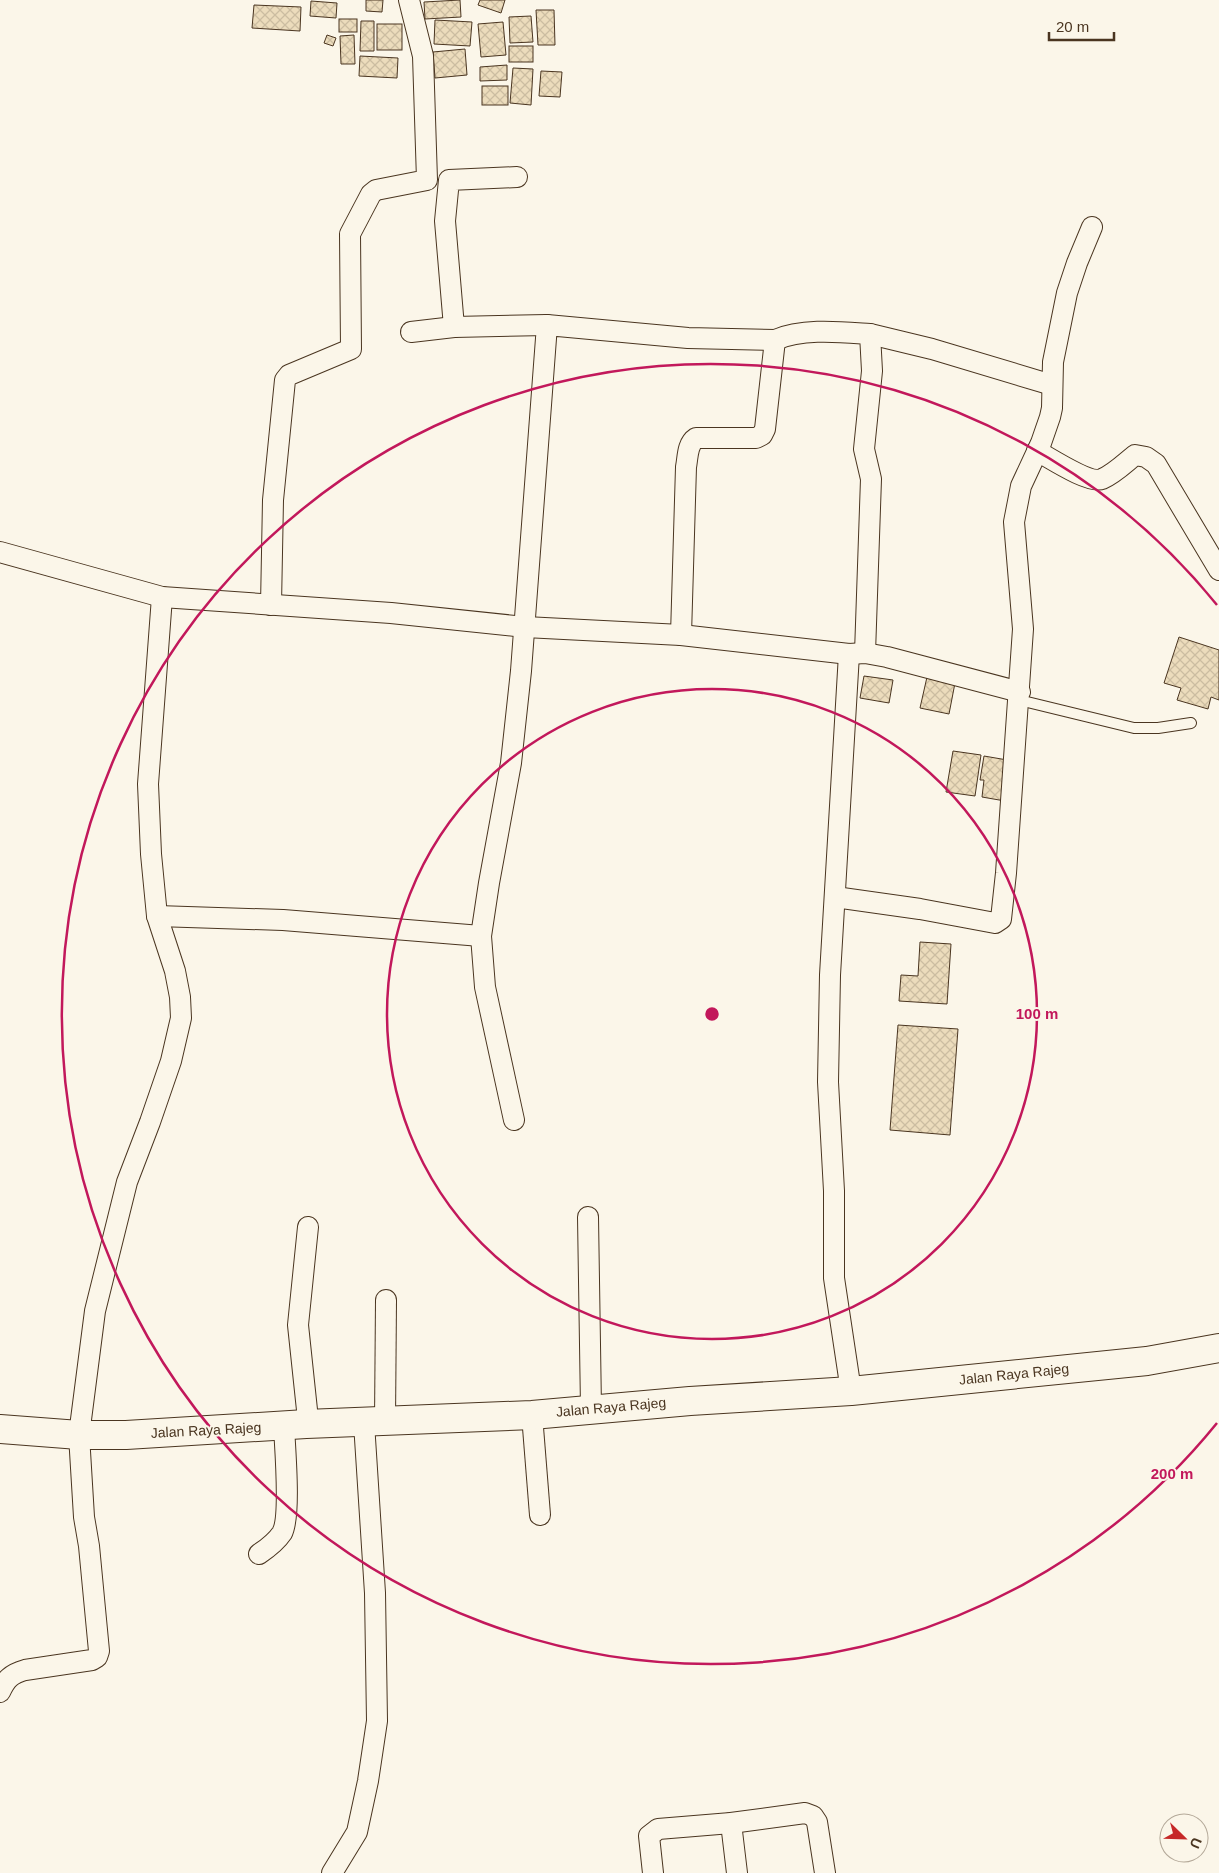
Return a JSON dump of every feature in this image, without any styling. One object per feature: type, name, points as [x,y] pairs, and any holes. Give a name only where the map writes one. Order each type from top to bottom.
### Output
[{"type":"main road","name":"Jalan Raya Rajeg","points":[[0,1429],[79,1435],[532,1415],[591,1408],[851,1391],[1147,1361],[1219,1348]]},
{"type":"street","points":[[410,0],[423,56],[427,180]]},
{"type":"street","points":[[271,605],[273,500],[285,380],[289,375],[351,349],[350,234],[371,194],[376,190],[427,180],[517,177]]},
{"type":"street","points":[[449,180],[445,221],[454,327]]},
{"type":"street","points":[[836,898],[920,909],[995,923],[1000,919],[1006,879],[1023,629],[1014,522],[1021,486],[1038,451],[1050,417],[1053,362],[1067,293],[1092,227]]},
{"type":"street","points":[[514,1120],[485,987],[482,936],[489,883],[511,764],[525,627],[546,325]]},
{"type":"street","points":[[412,332],[454,327],[546,325],[688,338],[775,340],[786,336],[810,333],[870,334],[932,349],[1052,385]]},
{"type":"street","points":[[851,1391],[834,1278],[834,1191],[828,1082],[830,975],[871,479],[864,449],[872,371],[870,334]]},
{"type":"street","points":[[681,635],[686,467],[690,446],[696,438],[756,438],[762,435],[765,429],[775,340]]},
{"type":"street","points":[[1038,451],[1096,480],[1104,478],[1135,455],[1141,455],[1152,460],[1165,478],[1219,570]]},
{"type":"street","points":[[0,552],[162,597],[391,613],[525,627],[681,635],[857,654],[913,663],[1019,696]]},
{"type":"street","points":[[0,1692],[7,1678],[14,1673],[92,1660],[97,1657],[99,1651],[89,1546],[84,1517],[79,1435],[96,1311],[127,1182],[171,1061],[181,1018],[180,997],[175,971],[157,916],[151,854],[148,784],[162,597]]},
{"type":"street","points":[[157,916],[282,920],[482,936]]},
{"type":"street","points":[[588,1217],[591,1408]]},
{"type":"street","points":[[259,1554],[272,1544],[283,1531],[295,1425],[307,1410],[298,1325],[308,1227]]},
{"type":"street","points":[[332,1873],[357,1832],[368,1781],[377,1721],[375,1422],[386,1300]]},
{"type":"street","points":[[532,1415],[540,1515]]},
{"type":"street","points":[[653,1873],[649,1846],[650,1836],[658,1829],[731,1823],[806,1813],[813,1816],[817,1822],[821,1839],[824,1873]]},
{"type":"street","points":[[731,1823],[738,1873]]},
{"type":"lane","points":[[1019,696],[1134,728],[1158,728],[1191,723]]},
{"type":"building","points":[[366,0],[383,0],[382,12],[366,11]]},
{"type":"building","points":[[460,0],[461,17],[425,19],[424,2]]},
{"type":"building","points":[[480,0],[505,0],[501,13],[478,5]]},
{"type":"building","points":[[311,1],[337,3],[336,18],[310,16]]},
{"type":"building","points":[[254,5],[301,7],[300,31],[252,28]]},
{"type":"building","points":[[536,10],[554,10],[555,45],[538,45]]},
{"type":"building","points":[[531,16],[533,42],[510,43],[509,17]]},
{"type":"building","points":[[339,19],[357,19],[357,32],[339,32]]},
{"type":"building","points":[[435,20],[472,22],[470,46],[434,44]]},
{"type":"building","points":[[361,21],[374,21],[374,51],[360,51]]},
{"type":"building","points":[[503,22],[506,55],[481,57],[478,24]]},
{"type":"building","points":[[377,24],[402,24],[402,50],[377,50]]},
{"type":"building","points":[[327,35],[336,38],[333,46],[324,43]]},
{"type":"building","points":[[354,35],[355,64],[341,64],[340,36]]},
{"type":"building","points":[[509,46],[533,46],[533,62],[509,62]]},
{"type":"building","points":[[465,49],[467,75],[435,78],[433,52]]},
{"type":"building","points":[[360,56],[398,58],[397,78],[359,76]]},
{"type":"building","points":[[507,65],[507,80],[480,81],[480,67]]},
{"type":"building","points":[[513,68],[533,69],[531,105],[510,103]]},
{"type":"building","points":[[541,71],[562,72],[560,97],[539,96]]},
{"type":"building","points":[[482,86],[508,86],[508,105],[482,105]]},
{"type":"building","points":[[1179,637],[1219,650],[1219,700],[1211,697],[1208,709],[1177,700],[1181,688],[1164,683]]},
{"type":"building","points":[[864,676],[893,680],[889,703],[860,698]]},
{"type":"building","points":[[927,677],[955,683],[949,714],[920,708]]},
{"type":"building","points":[[953,751],[981,755],[975,796],[946,792]]},
{"type":"building","points":[[984,756],[1013,761],[1005,801],[982,797],[984,780],[980,780]]},
{"type":"building","points":[[920,942],[951,944],[947,1004],[899,1001],[901,975],[918,976]]},
{"type":"building","points":[[898,1025],[958,1029],[950,1135],[890,1130]]}]
